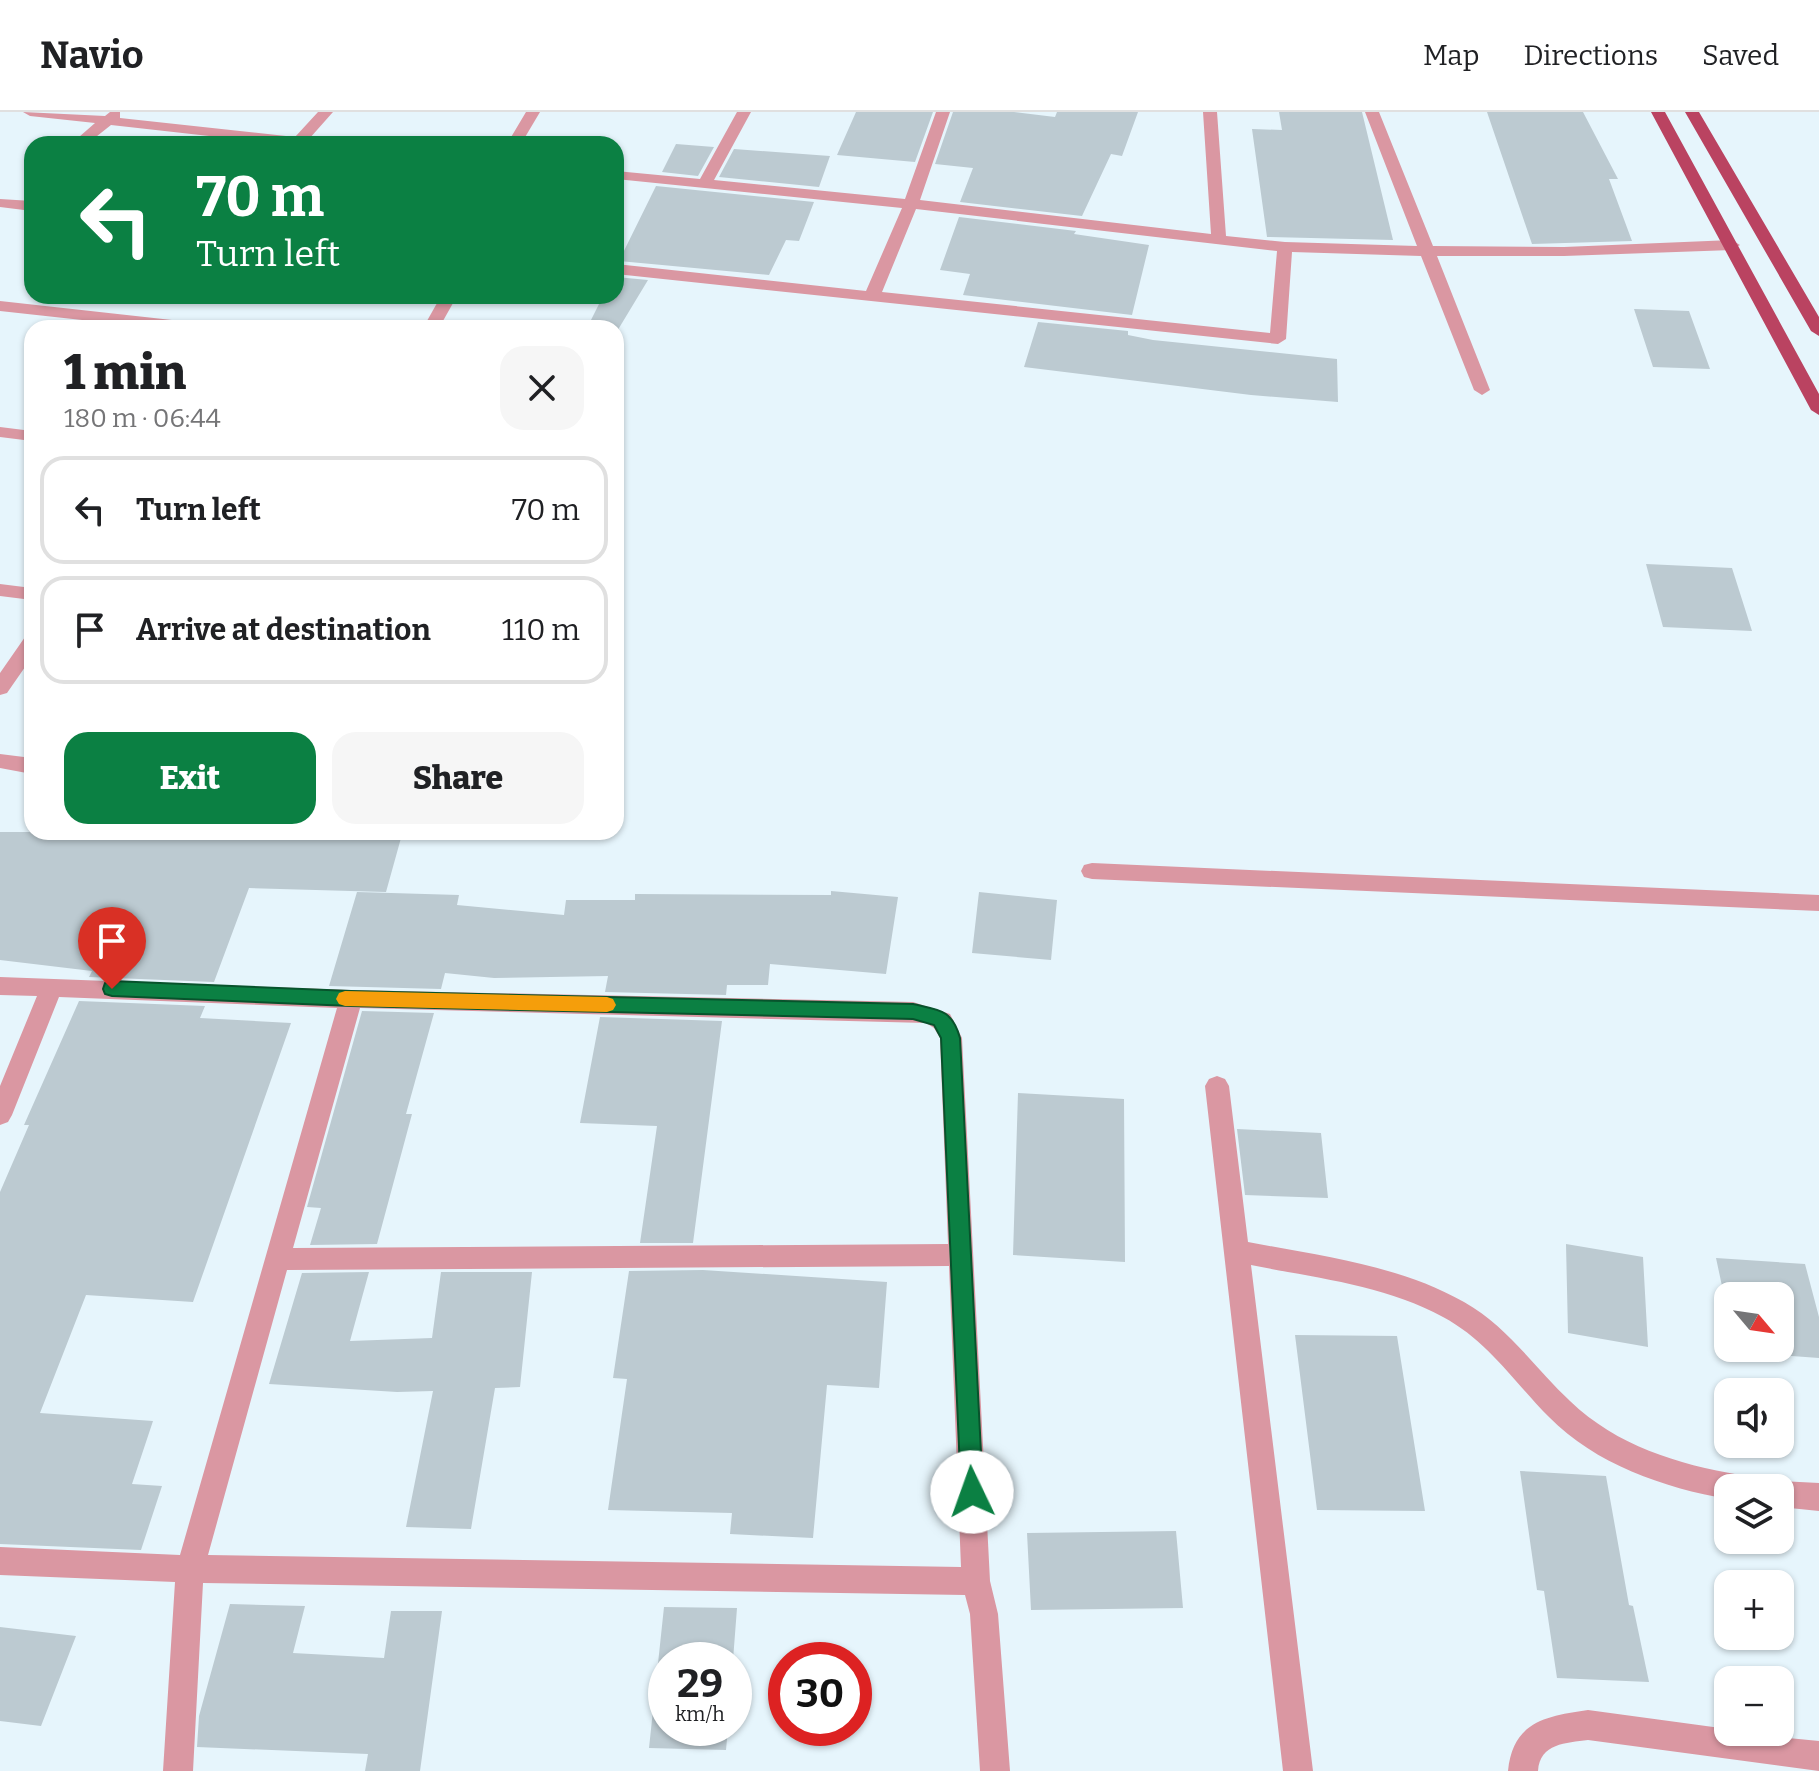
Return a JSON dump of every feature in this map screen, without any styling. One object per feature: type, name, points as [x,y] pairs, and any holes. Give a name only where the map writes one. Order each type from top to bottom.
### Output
[{"type":"main road","points":[[1658,112],[1819,410]]},
{"type":"main road","points":[[1692,112],[1819,331]]},
{"type":"street","points":[[30,112],[113,116],[183,131],[235,136]]},
{"type":"street","points":[[304,136],[326,112]]},
{"type":"street","points":[[519,136],[533,112]]},
{"type":"street","points":[[705,183],[744,112]]},
{"type":"street","points":[[873,294],[911,204],[943,112]]},
{"type":"street","points":[[1210,112],[1219,239]]},
{"type":"street","points":[[1372,112],[1482,390]]},
{"type":"street","points":[[88,136],[113,116]]},
{"type":"street","points":[[178,136],[183,131]]},
{"type":"street","points":[[624,177],[911,204],[1285,247],[1429,253],[1639,250],[1732,245]]},
{"type":"street","points":[[0,203],[24,205]]},
{"type":"street","points":[[624,270],[1278,339],[1285,247]]},
{"type":"street","points":[[0,306],[127,320]]},
{"type":"street","points":[[0,432],[24,435]]},
{"type":"street","points":[[0,590],[24,593]]},
{"type":"street","points":[[0,688],[24,654]]},
{"type":"street","points":[[0,761],[24,765]]},
{"type":"street","points":[[1092,871],[1819,903]]},
{"type":"street","points":[[0,986],[351,999],[913,1011],[940,1018],[947,1025],[951,1038],[976,1581],[984,1614],[995,1771]]},
{"type":"street","points":[[0,1115],[52,986]]},
{"type":"street","points":[[178,1771],[190,1569],[351,999]]},
{"type":"street","points":[[1217,1086],[1298,1771]]},
{"type":"street","points":[[1237,1251],[1392,1285],[1440,1302],[1479,1325],[1517,1360],[1560,1411],[1593,1437],[1642,1461],[1714,1484]]},
{"type":"street","points":[[277,1259],[961,1255]]},
{"type":"street","points":[[1794,1495],[1819,1497]]},
{"type":"street","points":[[0,1561],[190,1569],[976,1581]]},
{"type":"street","points":[[1523,1771],[1524,1760],[1533,1743],[1548,1731],[1588,1725],[1819,1756]]},
{"type":"building","points":[[856,112],[933,112],[915,162],[837,155]]},
{"type":"building","points":[[953,112],[1014,112],[1055,117],[1057,112],[1138,112],[1122,156],[1111,154],[1082,216],[960,202],[973,168],[935,164]]},
{"type":"building","points":[[1279,112],[1362,112],[1393,240],[1267,237],[1252,129],[1282,130]]},
{"type":"building","points":[[1487,112],[1583,112],[1618,179],[1609,179],[1632,241],[1532,244]]},
{"type":"building","points":[[676,144],[714,147],[698,176],[662,172]]},
{"type":"building","points":[[734,149],[830,156],[819,187],[719,177]]},
{"type":"building","points":[[656,186],[814,202],[799,241],[786,240],[769,275],[624,261],[624,251]]},
{"type":"building","points":[[959,217],[1076,231],[1074,234],[1149,245],[1132,315],[963,295],[970,274],[940,270]]},
{"type":"building","points":[[624,278],[648,280],[624,320],[591,320],[599,304],[624,304]]},
{"type":"building","points":[[1634,309],[1689,311],[1710,369],[1653,367]]},
{"type":"building","points":[[1038,322],[1128,331],[1128,335],[1153,340],[1337,359],[1338,402],[1251,395],[1024,367]]},
{"type":"building","points":[[1646,564],[1732,568],[1752,631],[1663,627]]},
{"type":"building","points":[[0,832],[24,832],[24,840],[400,840],[386,892],[249,888],[214,982],[89,977],[92,971],[0,960]]},
{"type":"building","points":[[831,891],[898,897],[886,974],[770,964],[768,985],[727,985],[726,995],[605,992],[608,976],[494,978],[445,973],[441,989],[329,986],[357,892],[459,895],[457,905],[564,915],[566,900],[635,900],[635,894],[831,895]]},
{"type":"building","points":[[979,892],[1057,900],[1051,960],[972,953]]},
{"type":"building","points":[[79,1001],[205,1006],[200,1018],[291,1023],[193,1302],[86,1295],[40,1413],[153,1421],[132,1484],[162,1486],[141,1550],[0,1544],[0,1192],[29,1125],[24,1125]]},
{"type":"building","points":[[362,1011],[434,1013],[406,1114],[412,1114],[377,1244],[310,1245],[321,1208],[307,1207]]},
{"type":"building","points":[[600,1017],[722,1021],[693,1243],[640,1243],[657,1126],[580,1123]]},
{"type":"building","points":[[1018,1093],[1124,1099],[1125,1262],[1013,1255]]},
{"type":"building","points":[[1237,1129],[1321,1133],[1328,1198],[1245,1195]]},
{"type":"building","points":[[1566,1244],[1643,1257],[1648,1347],[1568,1333]]},
{"type":"building","points":[[1716,1258],[1805,1264],[1819,1317],[1819,1358],[1794,1356],[1794,1282],[1721,1282]]},
{"type":"building","points":[[703,1270],[887,1282],[879,1388],[827,1385],[813,1538],[730,1534],[732,1513],[608,1510],[627,1379],[613,1378],[629,1271]]},
{"type":"building","points":[[369,1272],[350,1341],[432,1338],[441,1272],[532,1272],[520,1387],[495,1388],[471,1529],[406,1527],[433,1391],[397,1392],[269,1384],[302,1273]]},
{"type":"building","points":[[1295,1335],[1397,1336],[1425,1511],[1317,1510]]},
{"type":"building","points":[[1520,1471],[1606,1476],[1629,1605],[1633,1606],[1649,1682],[1557,1678],[1544,1591],[1537,1590]]},
{"type":"building","points":[[1176,1531],[1183,1608],[1031,1610],[1027,1533]]},
{"type":"building","points":[[230,1604],[305,1606],[293,1653],[384,1658],[391,1611],[442,1611],[420,1771],[365,1771],[368,1754],[197,1747],[199,1716]]},
{"type":"building","points":[[664,1607],[737,1608],[734,1642],[660,1642]]},
{"type":"building","points":[[0,1627],[76,1636],[41,1726],[0,1721]]},
{"type":"building","points":[[649,1746],[726,1746],[726,1750]]},
{"type":"slow traffic","points":[[345,999],[607,1005]]},
{"type":"route","points":[[112,989],[351,999],[913,1011],[940,1018],[947,1025],[951,1038],[972,1492]]}]
